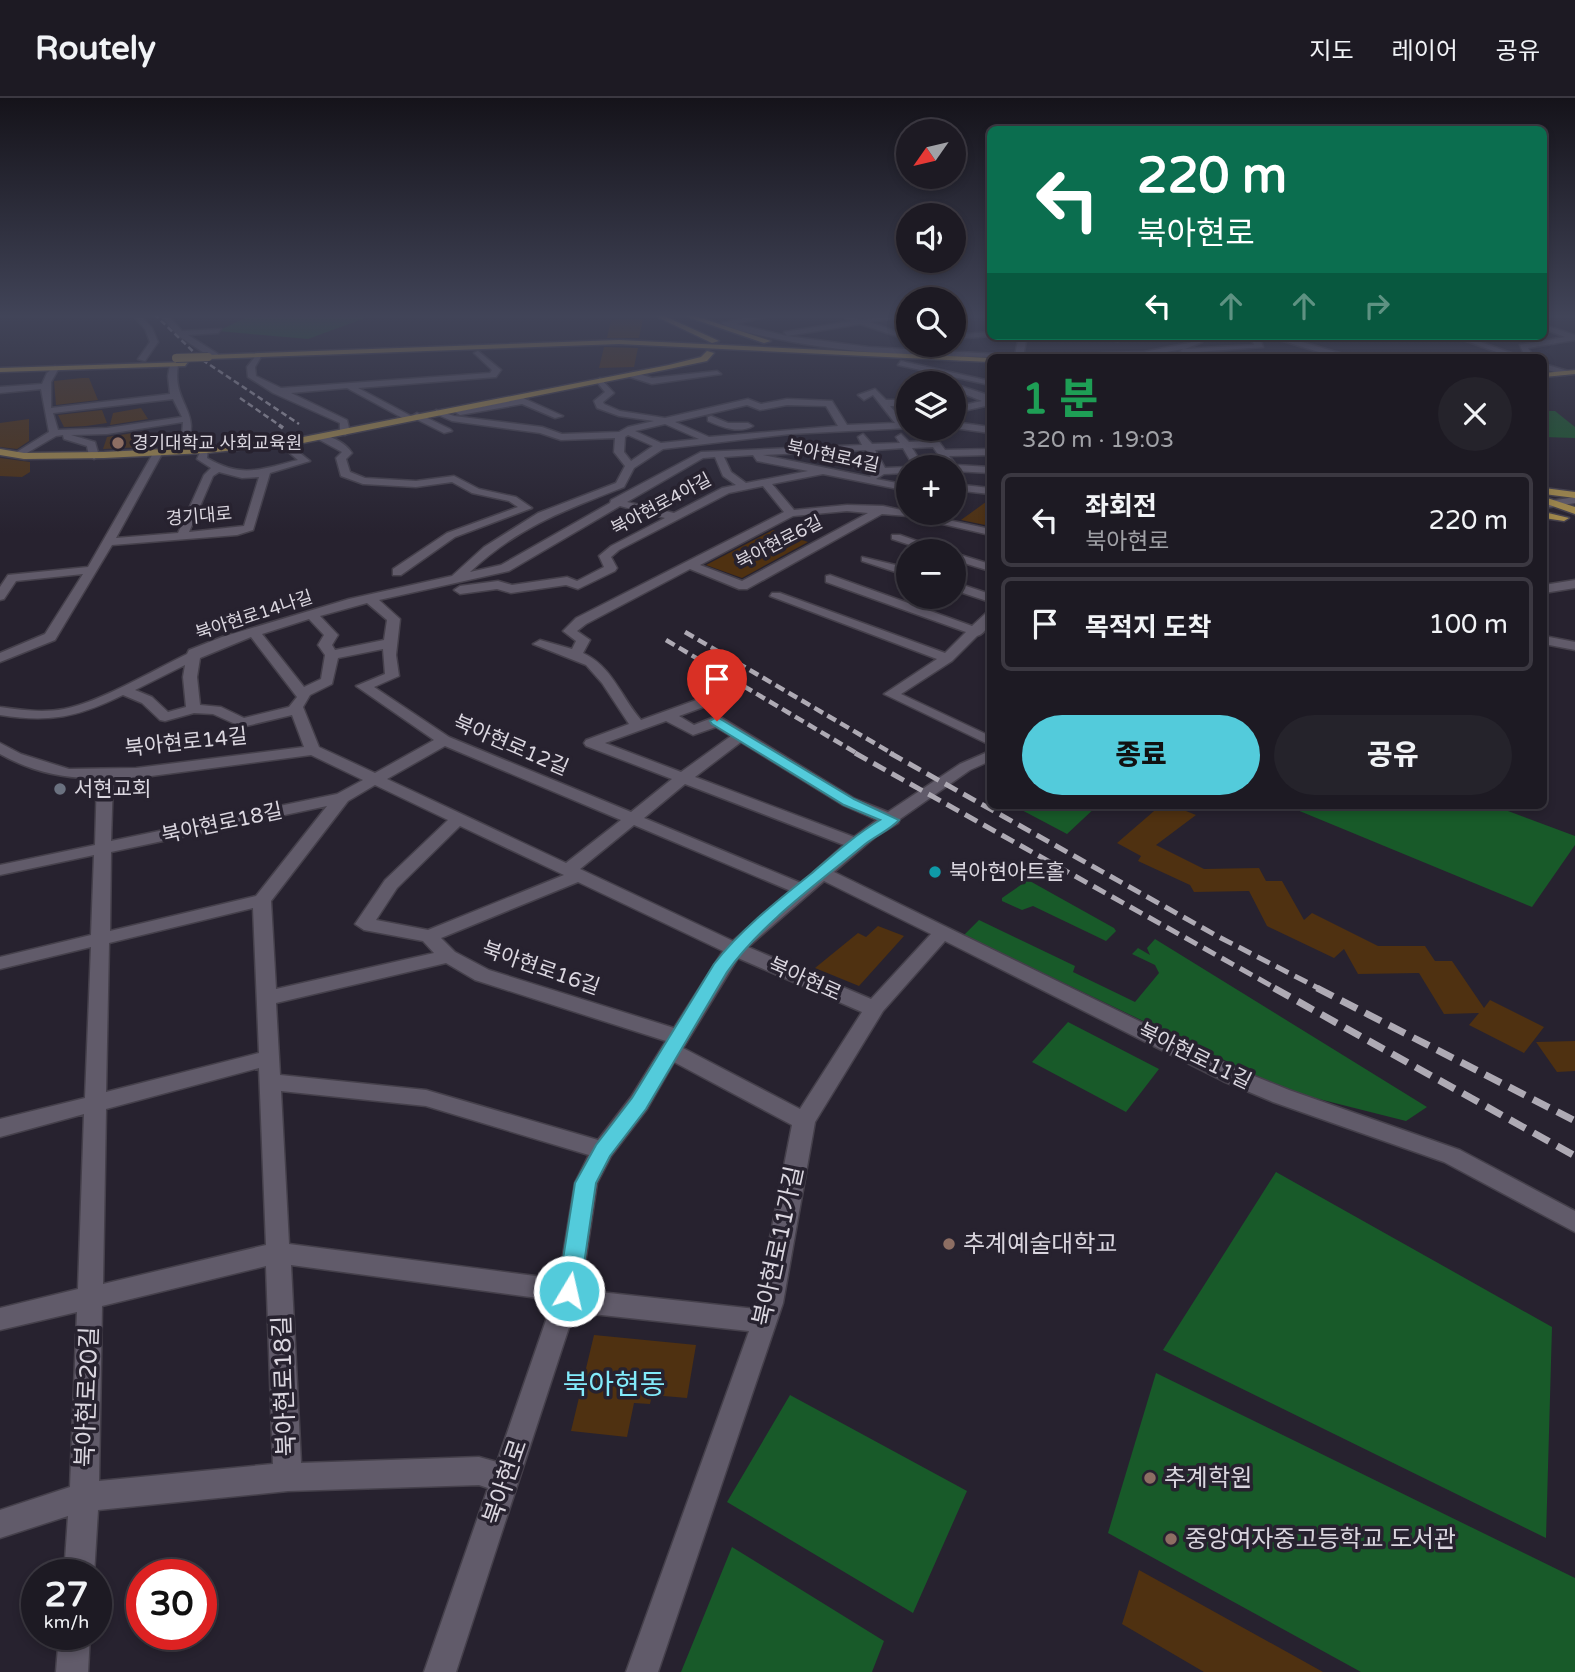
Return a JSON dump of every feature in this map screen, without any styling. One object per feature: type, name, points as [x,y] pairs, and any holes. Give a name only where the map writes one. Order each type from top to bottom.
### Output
[{"type":"main road","points":[[0,452],[17,455],[94,456],[205,450],[282,442],[321,437],[567,387]]},
{"type":"main road","points":[[1547,492],[1575,498]]},
{"type":"main road","points":[[1547,502],[1575,511]]},
{"type":"main road","points":[[1547,514],[1570,519]]},
{"type":"street","points":[[0,390],[34,387]]},
{"type":"street","points":[[44,387],[54,433]]},
{"type":"street","points":[[172,387],[173,396],[186,419],[188,430],[179,451]]},
{"type":"street","points":[[270,387],[344,422],[345,432]]},
{"type":"street","points":[[276,391],[311,387]]},
{"type":"street","points":[[353,387],[412,417],[447,430]]},
{"type":"street","points":[[605,387],[610,393],[598,401],[600,406],[622,416],[660,420],[708,439]]},
{"type":"street","points":[[966,391],[985,397],[987,400]]},
{"type":"street","points":[[48,411],[173,396]]},
{"type":"street","points":[[860,397],[896,401]]},
{"type":"street","points":[[882,400],[896,419]]},
{"type":"street","points":[[453,410],[459,412],[523,401],[558,416]]},
{"type":"street","points":[[630,466],[619,452],[620,436],[625,433],[660,420],[748,402],[760,407],[788,402],[829,403],[843,427]]},
{"type":"street","points":[[788,402],[810,421],[829,448]]},
{"type":"street","points":[[966,406],[987,402]]},
{"type":"street","points":[[439,412],[452,418],[542,430],[561,437],[625,433],[660,446]]},
{"type":"street","points":[[865,416],[871,426]]},
{"type":"street","points":[[17,455],[54,433],[77,430],[107,431],[186,419]]},
{"type":"street","points":[[711,419],[727,426],[787,427],[810,421],[843,427],[896,425]]},
{"type":"street","points":[[449,581],[491,546],[542,515],[620,485],[630,466],[660,446],[708,439],[754,426]]},
{"type":"street","points":[[754,426],[756,451],[907,446],[987,452]]},
{"type":"street","points":[[858,426],[881,471]]},
{"type":"street","points":[[966,427],[987,430]]},
{"type":"street","points":[[54,433],[92,444],[94,456]]},
{"type":"street","points":[[321,437],[344,448],[347,453],[341,458],[345,474],[363,481],[416,484],[454,479],[476,491],[512,499],[527,508],[451,535],[397,572]]},
{"type":"street","points":[[905,441],[912,455]]},
{"type":"street","points":[[934,441],[943,455]]},
{"type":"street","points":[[205,450],[202,458],[217,468],[242,475],[265,474],[266,471],[305,461],[282,442]]},
{"type":"street","points":[[682,442],[697,457]]},
{"type":"street","name":"북아현로4길","points":[[697,457],[756,451],[760,459],[896,486]]},
{"type":"street","points":[[0,658],[50,638],[92,570],[158,452]]},
{"type":"street","name":"북아현로4아길","points":[[718,454],[727,474],[744,486]]},
{"type":"street","name":"북아현로14나길","points":[[0,711],[34,716],[68,713],[122,690],[194,653],[254,632],[369,598],[505,568],[697,457]]},
{"type":"street","points":[[183,536],[209,475],[217,468]]},
{"type":"street","points":[[966,469],[987,470]]},
{"type":"street","points":[[864,481],[881,471],[896,470]]},
{"type":"street","name":"북아현로4아길","points":[[578,585],[611,568],[605,556],[615,548],[726,490],[820,472]]},
{"type":"street","name":"경기대로","points":[[107,542],[237,532],[249,528],[265,474]]},
{"type":"street","points":[[765,482],[791,513]]},
{"type":"street","points":[[966,488],[987,491]]},
{"type":"street","points":[[584,497],[672,516]]},
{"type":"street","points":[[1547,502],[1575,498]]},
{"type":"street","name":"북아현로6길","points":[[575,655],[583,640],[569,631],[581,621],[791,513],[847,508],[896,511]]},
{"type":"street","name":"북아현로6길","points":[[690,565],[743,586],[883,509]]},
{"type":"street","name":"북아현로6길","points":[[965,525],[987,531]]},
{"type":"street","points":[[895,537],[901,539]]},
{"type":"street","points":[[866,559],[896,568]]},
{"type":"street","points":[[966,560],[987,567]]},
{"type":"street","points":[[0,596],[12,578],[92,570]]},
{"type":"street","points":[[830,579],[977,632]]},
{"type":"street","name":"북아현로14나길","points":[[449,581],[455,591],[498,585],[511,589],[567,581],[578,585]]},
{"type":"street","points":[[1547,589],[1575,584]]},
{"type":"street","points":[[966,590],[987,597]]},
{"type":"street","points":[[776,596],[947,658]]},
{"type":"street","name":"북아현로12길","points":[[369,598],[394,619],[391,643],[392,676],[363,686],[444,740],[801,889]]},
{"type":"street","points":[[302,694],[327,681],[331,655],[325,645],[331,635],[311,614]]},
{"type":"street","points":[[987,620],[947,658],[891,694],[987,740]]},
{"type":"street","points":[[254,632],[304,697],[296,707],[313,750],[735,948]]},
{"type":"street","points":[[1547,641],[1575,646]]},
{"type":"street","points":[[331,655],[391,643]]},
{"type":"street","points":[[540,644],[595,664],[615,692],[620,707],[637,726]]},
{"type":"street","points":[[193,709],[190,677],[194,653]]},
{"type":"street","points":[[122,690],[148,700],[165,717],[193,709],[216,710],[242,723],[297,709]]},
{"type":"street","points":[[704,702],[590,743],[856,844]]},
{"type":"street","points":[[669,716],[693,731],[717,721],[849,802],[891,820]]},
{"type":"street","points":[[459,818],[391,884],[364,924],[429,936],[574,872],[632,818],[724,746],[741,736]]},
{"type":"street","points":[[376,779],[444,740]]},
{"type":"street","name":"북아현로14길","points":[[0,748],[16,757],[68,774],[136,773],[313,750]]},
{"type":"street","name":"북아현로","points":[[440,1672],[567,1295],[586,1183],[603,1150],[639,1103],[735,948],[856,844],[965,767],[987,756]]},
{"type":"street","name":"북아현로20길","points":[[80,1559],[104,773]]},
{"type":"street","name":"북아현로18길","points":[[102,848],[342,798],[376,779]]},
{"type":"street","name":"북아현로18길","points":[[288,1477],[262,900],[342,798]]},
{"type":"street","points":[[0,870],[102,848]]},
{"type":"street","name":"북아현로11길","points":[[822,873],[1230,1074],[1281,1096],[1452,1156],[1575,1222]]},
{"type":"street","points":[[0,964],[262,900]]},
{"type":"street","name":"북아현로11가길","points":[[642,1672],[771,1303],[804,1121],[876,1006],[943,932]]},
{"type":"street","points":[[429,936],[448,956]]},
{"type":"street","name":"북아현로","points":[[735,948],[863,1005],[876,1006]]},
{"type":"street","name":"북아현로16길","points":[[268,998],[448,956],[482,975],[674,1044],[804,1121]]},
{"type":"street","points":[[0,1128],[270,1058]]},
{"type":"street","points":[[269,1082],[426,1098],[603,1150]]},
{"type":"street","points":[[90,1298],[278,1253],[765,1321]]},
{"type":"street","name":"북아현로20길","points":[[0,1319],[90,1298]]},
{"type":"street","name":"북아현로18길","points":[[84,1497],[288,1477],[479,1471],[507,1479]]},
{"type":"street","name":"북아현로20길","points":[[0,1524],[84,1497]]},
{"type":"street","points":[[72,1672],[74,1650]]},
{"type":"green space","points":[[1547,411],[1555,411],[1575,427],[1575,438],[1547,437]]},
{"type":"green space","points":[[1020,809],[1094,809],[1067,834]]},
{"type":"green space","points":[[1295,809],[1503,809],[1575,836],[1575,845],[1532,907]]},
{"type":"green space","points":[[1028,880],[1116,931],[1106,941],[1033,906],[1022,910],[1002,901],[1002,898]]},
{"type":"green space","points":[[979,920],[1075,966],[1073,972],[1135,1002],[1159,973],[1155,965],[1132,954],[1138,948],[1150,955],[1147,948],[1155,939],[1427,1107],[1406,1121],[1291,1092],[964,935]]},
{"type":"green space","points":[[1068,1022],[1159,1069],[1126,1112],[1032,1062]]},
{"type":"green space","points":[[1276,1172],[1552,1327],[1546,1538],[1163,1350]]},
{"type":"green space","points":[[1156,1373],[1575,1578],[1575,1672],[1361,1672],[1108,1533]]},
{"type":"green space","points":[[790,1395],[967,1491],[913,1613],[727,1502]]},
{"type":"green space","points":[[732,1547],[884,1641],[872,1672],[681,1672]]},
{"type":"building","points":[[55,387],[93,387],[98,400],[56,405]]},
{"type":"building","points":[[141,408],[148,419],[110,425],[113,413]]},
{"type":"building","points":[[102,410],[107,423],[86,426],[64,427],[58,415]]},
{"type":"building","points":[[29,419],[29,441],[17,449],[0,447],[0,423]]},
{"type":"building","points":[[146,431],[142,447],[103,449],[107,437]]},
{"type":"building","points":[[0,458],[30,462],[30,472],[22,477],[0,476]]},
{"type":"building","points":[[987,501],[987,525],[966,521],[966,516]]},
{"type":"building","points":[[773,530],[808,542],[742,578],[706,565]]},
{"type":"building","points":[[1156,809],[1181,809],[1196,815],[1156,845],[1204,869],[1259,868],[1266,881],[1282,881],[1304,920],[1312,913],[1378,946],[1425,946],[1435,961],[1452,961],[1484,1008],[1490,1000],[1544,1027],[1524,1053],[1469,1025],[1479,1013],[1444,1014],[1419,973],[1358,974],[1344,949],[1334,958],[1267,926],[1249,891],[1194,892],[1190,885],[1138,861],[1141,856],[1117,843]]},
{"type":"building","points":[[878,926],[904,936],[859,986],[815,968],[858,933],[866,937]]},
{"type":"building","points":[[1575,1041],[1575,1071],[1557,1072],[1536,1042]]},
{"type":"building","points":[[594,1335],[696,1345],[687,1398],[652,1395],[650,1404],[634,1403],[627,1437],[571,1431]]},
{"type":"building","points":[[1139,1570],[1323,1672],[1204,1672],[1122,1624]]},
{"type":"railway","points":[[244,387],[299,424]]},
{"type":"railway","points":[[240,398],[282,427]]},
{"type":"railway","points":[[279,425],[283,428]]},
{"type":"railway","points":[[685,632],[893,754]]},
{"type":"railway","points":[[666,640],[858,754]]},
{"type":"railway","points":[[855,753],[1277,989]]},
{"type":"railway","points":[[890,753],[987,807]]},
{"type":"railway","points":[[990,809],[1219,937],[1320,989]]},
{"type":"railway","points":[[1274,988],[1575,1156]]},
{"type":"railway","points":[[1317,988],[1575,1121]]},
{"type":"place","name":"경기대학교 사회교육원","points":[[118,443]]},
{"type":"place","name":"서현교회","points":[[60,789]]},
{"type":"place","name":"북아현아트홀","points":[[935,872]]},
{"type":"place","name":"추계예술대학교","points":[[949,1244]]},
{"type":"place","name":"추계학원","points":[[1150,1478]]},
{"type":"place","name":"중앙여자중고등학교 도서관","points":[[1171,1539]]},
{"type":"district","name":"북아현동","points":[[614,1384]]},
{"type":"route","points":[[569,1291],[586,1183],[603,1150],[639,1103],[720,968],[735,948],[787,902],[869,833],[891,820],[849,802],[717,721]]}]
